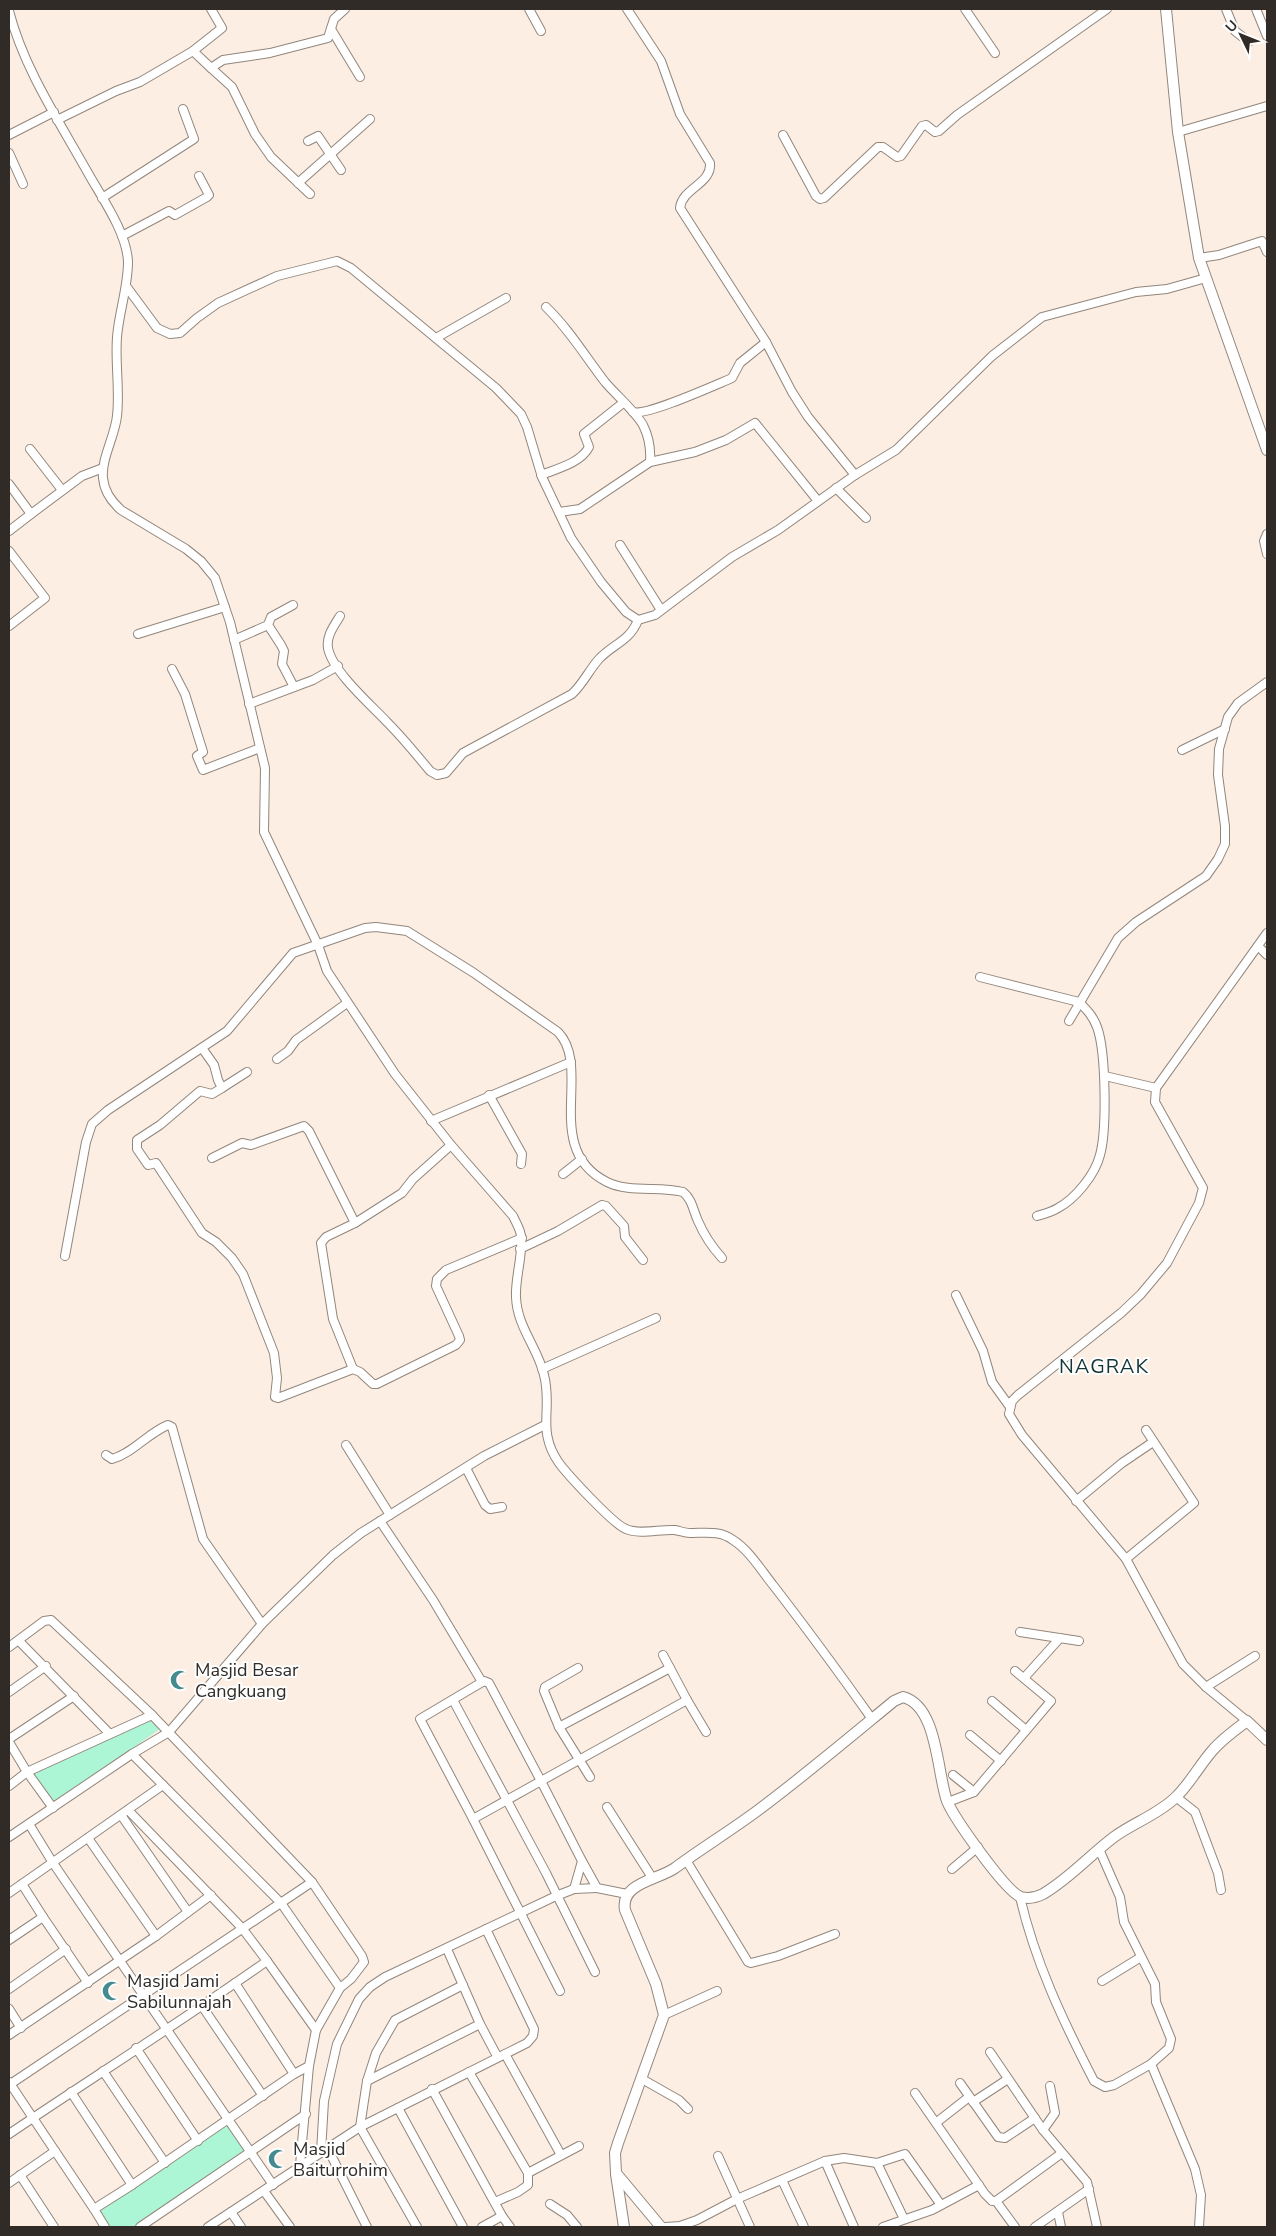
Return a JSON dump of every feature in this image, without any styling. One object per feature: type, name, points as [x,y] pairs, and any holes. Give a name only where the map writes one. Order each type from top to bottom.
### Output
[{"type":"street","points":[[57,120],[116,91],[140,82],[192,51],[222,28],[211,9]]},
{"type":"street","points":[[211,68],[223,60],[270,53],[328,38],[334,19],[345,9]]},
{"type":"street","points":[[529,9],[541,31]]},
{"type":"street","points":[[627,9],[661,61],[680,114],[710,164],[708,174],[681,201],[680,208],[766,342],[808,417],[855,475]]},
{"type":"street","points":[[965,9],[995,53]]},
{"type":"street","points":[[783,135],[816,196],[820,199],[824,198],[878,147],[883,147],[897,157],[901,156],[922,126],[926,125],[935,132],[938,132],[978,100],[1107,9]]},
{"type":"street","points":[[1166,9],[1178,132],[1199,258],[1266,444]]},
{"type":"street","points":[[1226,9],[1235,31],[1249,42]]},
{"type":"street","points":[[1256,9],[1267,36]]},
{"type":"street","points":[[9,11],[15,34],[34,76],[102,198],[122,236],[127,250],[126,286],[117,338],[117,416],[103,468],[105,487],[113,503],[144,525],[186,549],[201,561],[215,578],[226,607],[265,768],[264,832],[318,945],[327,971],[396,1074],[451,1144],[513,1216],[522,1238],[516,1297],[517,1307],[523,1331],[542,1369],[547,1396],[545,1425],[548,1442],[559,1463],[597,1504],[625,1529],[638,1531],[675,1530],[688,1533],[707,1531],[725,1535],[739,1544],[802,1622],[872,1719]]},
{"type":"street","points":[[331,30],[360,78]]},
{"type":"street","points":[[192,51],[232,87],[255,134],[272,157],[310,194]]},
{"type":"street","points":[[1178,132],[1267,106]]},
{"type":"street","points":[[102,198],[194,140],[184,109]]},
{"type":"street","points":[[9,135],[54,112]]},
{"type":"street","points":[[298,183],[370,119]]},
{"type":"street","points":[[308,140],[318,136],[329,155],[341,170]]},
{"type":"street","points":[[9,153],[23,184]]},
{"type":"street","points":[[122,236],[169,211],[175,214],[207,197],[209,194],[199,176]]},
{"type":"street","points":[[1199,258],[1218,255],[1265,238],[1267,252]]},
{"type":"street","points":[[126,286],[157,328],[170,334],[180,333],[196,318],[218,303],[255,284],[277,276],[337,261],[351,268],[496,388],[521,414],[527,427],[541,474],[571,538],[592,570],[626,612],[638,620],[645,620],[732,557],[778,530],[855,475],[896,450],[992,356],[1042,317],[1136,292],[1167,289],[1206,278]]},
{"type":"street","points":[[436,338],[506,298]]},
{"type":"street","points":[[546,307],[569,331],[623,403],[639,418],[648,438],[651,450],[650,462]]},
{"type":"street","points":[[633,412],[639,414],[654,409],[678,399],[703,392],[720,381],[732,378],[740,363],[766,342]]},
{"type":"street","points":[[541,474],[561,467],[584,453],[589,447],[584,434],[623,403]]},
{"type":"street","points":[[559,512],[580,509],[650,462],[695,452],[726,440],[755,423],[818,501]]},
{"type":"street","points":[[30,449],[62,490]]},
{"type":"street","points":[[9,531],[82,476],[103,468]]},
{"type":"street","points":[[9,484],[31,514]]},
{"type":"street","points":[[836,488],[866,518]]},
{"type":"street","points":[[1267,534],[1264,541],[1267,554]]},
{"type":"street","points":[[620,545],[661,610]]},
{"type":"street","points":[[9,551],[45,598],[10,622]]},
{"type":"street","points":[[234,640],[268,625],[271,617],[293,605]]},
{"type":"street","points":[[138,634],[226,607]]},
{"type":"street","points":[[340,616],[331,630],[328,641],[330,653],[357,692],[387,721],[430,771],[437,775],[442,775],[463,753],[572,694],[582,684],[599,659],[634,631],[638,620]]},
{"type":"street","points":[[268,625],[284,651],[282,664],[294,687]]},
{"type":"street","points":[[249,704],[313,680],[338,666]]},
{"type":"street","points":[[172,669],[185,694],[203,752],[198,756],[203,770],[260,748]]},
{"type":"street","points":[[1069,1021],[1118,938],[1136,922],[1206,876],[1218,859],[1225,844],[1225,826],[1218,775],[1219,749],[1228,717],[1238,703],[1267,682]]},
{"type":"street","points":[[1182,750],[1225,729]]},
{"type":"street","points":[[65,1256],[86,1142],[92,1124],[108,1110],[202,1048],[236,1022],[293,953],[365,928],[376,927],[407,931],[474,972],[558,1032],[564,1038],[570,1062],[571,1129],[582,1159],[599,1177],[620,1186],[683,1192],[691,1202],[698,1221],[712,1247],[722,1258]]},
{"type":"street","points":[[1267,933],[1156,1088],[1155,1102],[1203,1188],[1199,1203],[1167,1263],[1141,1294],[1121,1313],[1012,1400],[1010,1407],[1012,1419],[1022,1435],[1126,1559],[1183,1664],[1206,1687],[1267,1740]]},
{"type":"street","points":[[1258,946],[1267,955]]},
{"type":"street","points":[[980,977],[1079,1002],[1090,1013],[1098,1028],[1104,1076],[1104,1121],[1100,1156],[1089,1177],[1071,1199],[1058,1209],[1037,1216]]},
{"type":"street","points":[[277,1059],[288,1051],[296,1040],[347,1003]]},
{"type":"street","points":[[202,1048],[214,1065],[222,1088]]},
{"type":"street","points":[[432,1120],[570,1062]]},
{"type":"street","points":[[247,1072],[212,1094],[200,1091],[137,1140],[137,1149],[148,1165],[156,1163],[202,1233],[221,1247],[243,1274],[274,1353],[277,1378],[275,1397],[278,1398],[353,1369],[360,1372],[373,1384],[377,1384],[456,1345],[460,1340],[459,1336],[436,1286],[436,1279],[446,1270],[522,1238]]},
{"type":"street","points":[[1104,1076],[1156,1088]]},
{"type":"street","points":[[489,1095],[522,1154],[521,1164]]},
{"type":"street","points":[[212,1158],[242,1143],[251,1145],[304,1126],[309,1130],[355,1223]]},
{"type":"street","points":[[353,1369],[333,1319],[321,1243],[326,1237],[355,1223],[402,1193],[413,1179],[451,1144]]},
{"type":"street","points":[[563,1174],[582,1159]]},
{"type":"street","points":[[520,1249],[558,1231],[602,1205],[606,1206],[622,1222],[625,1237],[643,1260]]},
{"type":"street","points":[[956,1295],[983,1351],[992,1382],[1010,1407]]},
{"type":"street","points":[[542,1369],[656,1318]]},
{"type":"street","points":[[106,1455],[112,1459],[120,1457],[160,1429],[168,1425],[172,1427],[203,1539],[262,1624]]},
{"type":"street","points":[[9,1838],[132,1754],[169,1732],[262,1624],[333,1555],[361,1533],[466,1468],[545,1425]]},
{"type":"street","points":[[1126,1559],[1194,1503],[1146,1430]]},
{"type":"street","points":[[1076,1500],[1122,1463],[1153,1442]]},
{"type":"street","points":[[346,1445],[390,1515]]},
{"type":"street","points":[[466,1468],[485,1505],[490,1509],[502,1507]]},
{"type":"street","points":[[380,1521],[433,1600],[482,1682]]},
{"type":"street","points":[[9,1647],[44,1621],[51,1620],[169,1732],[312,1882],[364,1959],[361,1967],[340,1988],[316,2030],[309,2066],[301,2165]]},
{"type":"street","points":[[1020,1632],[1079,1641]]},
{"type":"street","points":[[1024,1678],[1060,1638]]},
{"type":"street","points":[[19,1641],[46,1666],[109,1733]]},
{"type":"street","points":[[663,1655],[706,1732]]},
{"type":"street","points":[[1206,1687],[1255,1656]]},
{"type":"street","points":[[9,1692],[46,1666]]},
{"type":"street","points":[[578,1668],[544,1689],[560,1726],[590,1777]]},
{"type":"street","points":[[560,1726],[670,1668]]},
{"type":"street","points":[[948,1802],[974,1792],[1051,1700],[1015,1671]]},
{"type":"street","points":[[560,1991],[522,1913],[420,1722],[422,1716],[487,1681],[597,1888]]},
{"type":"street","points":[[53,1808],[27,1772],[9,1741],[74,1696]]},
{"type":"street","points":[[624,2227],[615,2153],[664,2015],[656,1984],[625,1910],[624,1901],[626,1894],[686,1860],[755,1812],[819,1764],[872,1719],[900,1698],[906,1698],[917,1706],[932,1735],[948,1802],[992,1867],[1020,1897],[1028,1933],[1045,1980],[1094,2081],[1105,2087],[1114,2085],[1151,2064],[1166,2051],[1171,2043],[1156,2002],[1155,1984],[1124,1922],[1119,1895],[1099,1849]]},
{"type":"street","points":[[454,1700],[594,1972]]},
{"type":"street","points":[[473,1819],[508,1802],[541,1781],[687,1700]]},
{"type":"street","points":[[992,1701],[1026,1730]]},
{"type":"street","points":[[9,1786],[27,1772],[109,1733],[152,1716]]},
{"type":"street","points":[[1020,1897],[1031,1898],[1042,1895],[1061,1882],[1116,1836],[1165,1807],[1176,1797],[1213,1750],[1247,1721]]},
{"type":"street","points":[[970,1735],[1000,1761]]},
{"type":"street","points":[[132,1754],[281,1903],[340,1988]]},
{"type":"street","points":[[953,1775],[974,1792]]},
{"type":"street","points":[[9,1893],[163,1786]]},
{"type":"street","points":[[1176,1797],[1195,1812],[1218,1873],[1221,1890]]},
{"type":"street","points":[[607,1807],[653,1879]]},
{"type":"street","points":[[125,1812],[211,1895],[242,1928],[316,2030]]},
{"type":"street","points":[[125,1812],[188,1912]]},
{"type":"street","points":[[29,1824],[53,1863],[273,2185]]},
{"type":"street","points":[[88,1838],[156,1936]]},
{"type":"street","points":[[952,1870],[978,1848]]},
{"type":"street","points":[[686,1860],[748,1962],[778,1956],[835,1934]]},
{"type":"street","points":[[574,1889],[582,1861]]},
{"type":"street","points":[[105,2227],[9,2083],[312,1882]]},
{"type":"street","points":[[22,1884],[88,1983]]},
{"type":"street","points":[[366,2227],[321,2152],[324,2101],[337,2044],[359,1999],[370,1987],[385,1977],[556,1896],[574,1889],[597,1888],[626,1894]]},
{"type":"street","points":[[9,2035],[121,1961],[211,1895]]},
{"type":"street","points":[[9,1940],[43,1917]]},
{"type":"street","points":[[208,2227],[360,2127],[432,2089],[527,2043],[533,2036],[534,2029],[486,1928]]},
{"type":"street","points":[[9,1989],[66,1949]]},
{"type":"street","points":[[446,1949],[480,2024],[501,2055],[560,2155]]},
{"type":"street","points":[[1102,1981],[1141,1957]]},
{"type":"street","points":[[9,2134],[136,2048],[167,2031],[267,1961]]},
{"type":"street","points":[[235,1983],[294,2074]]},
{"type":"street","points":[[417,2227],[360,2127],[367,2081],[376,2053],[395,2020],[463,1984]]},
{"type":"street","points":[[664,2015],[717,1991]]},
{"type":"street","points":[[202,2006],[263,2096]]},
{"type":"street","points":[[9,2009],[21,2028]]},
{"type":"street","points":[[367,2081],[480,2024]]},
{"type":"street","points":[[136,2048],[198,2141]]},
{"type":"street","points":[[990,2052],[1043,2130],[1087,2182],[1097,2227]]},
{"type":"street","points":[[1151,2064],[1195,2169],[1201,2195],[1198,2227]]},
{"type":"street","points":[[94,2209],[132,2186],[294,2074],[309,2066]]},
{"type":"street","points":[[103,2071],[165,2163]]},
{"type":"street","points":[[469,2072],[528,2173],[528,2185],[518,2192],[494,2202]]},
{"type":"street","points":[[642,2079],[679,2100],[688,2109]]},
{"type":"street","points":[[937,2122],[1008,2079]]},
{"type":"street","points":[[960,2083],[997,2136],[1001,2138],[1035,2118]]},
{"type":"street","points":[[1043,2130],[1056,2113],[1050,2086]]},
{"type":"street","points":[[432,2089],[494,2202],[510,2227]]},
{"type":"street","points":[[71,2092],[132,2186]]},
{"type":"street","points":[[915,2092],[989,2199],[996,2201],[1016,2227]]},
{"type":"street","points":[[398,2108],[463,2227]]},
{"type":"street","points":[[140,2227],[306,2114]]},
{"type":"street","points":[[528,2173],[579,2146]]},
{"type":"street","points":[[9,2183],[55,2151]]},
{"type":"street","points":[[996,2201],[1062,2153]]},
{"type":"street","points":[[666,2227],[698,2223],[737,2199],[825,2161],[844,2158],[877,2162],[896,2156],[907,2155],[941,2205]]},
{"type":"street","points":[[718,2156],[750,2227]]},
{"type":"street","points":[[825,2161],[854,2227]]},
{"type":"street","points":[[877,2162],[904,2219]]},
{"type":"street","points":[[616,2173],[661,2227]]},
{"type":"street","points":[[20,2175],[54,2227]]},
{"type":"street","points":[[782,2180],[804,2227]]},
{"type":"street","points":[[883,2227],[941,2205],[979,2185]]},
{"type":"street","points":[[1035,2227],[1089,2189]]},
{"type":"street","points":[[264,2191],[290,2227]]},
{"type":"street","points":[[550,2204],[567,2216],[577,2227]]},
{"type":"street","points":[[231,2212],[241,2227]]},
{"type":"street","points":[[1058,2212],[1061,2227]]},
{"type":"street","points":[[482,2227],[502,2216]]},
{"type":"green space","points":[[152,1715],[164,1726],[51,1806],[30,1773]]},
{"type":"green space","points":[[231,2118],[253,2150],[139,2227],[105,2227],[94,2209]]},
{"type":"place","name":"Masjid Besar Cangkuang","points":[[180,1680]]},
{"type":"place","name":"Masjid Jami Sabilunnajah","points":[[112,1991]]},
{"type":"place","name":"Masjid Baiturrohim","points":[[278,2159]]},
{"type":"district","name":"NAGRAK","points":[[1104,1366]]}]
